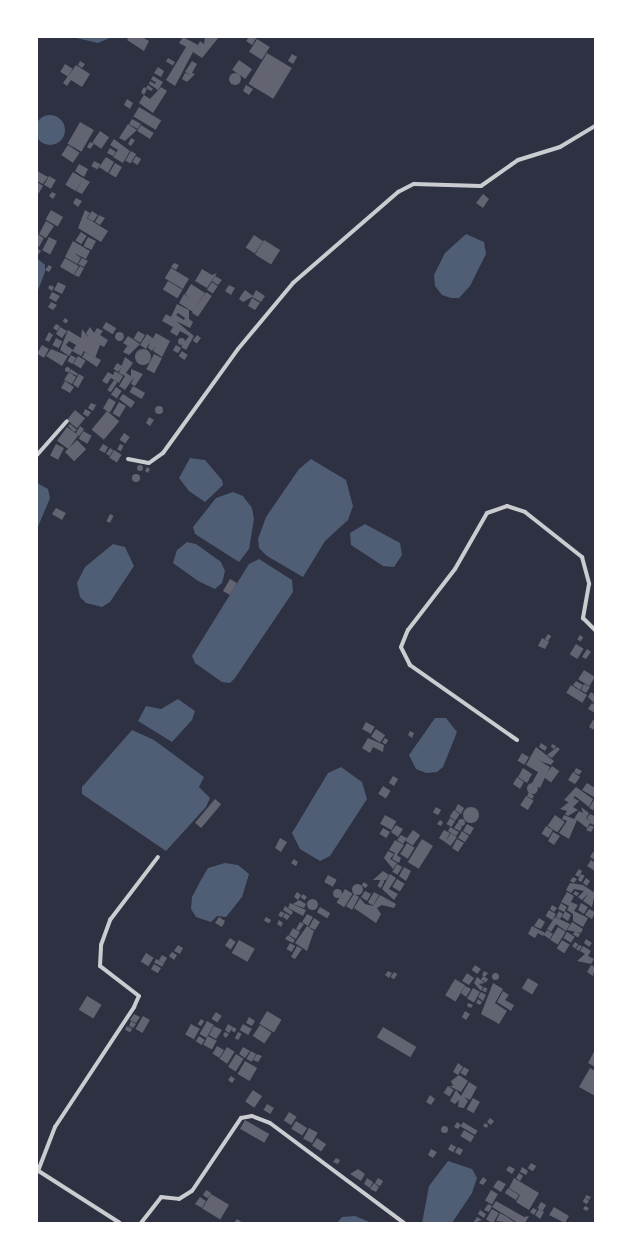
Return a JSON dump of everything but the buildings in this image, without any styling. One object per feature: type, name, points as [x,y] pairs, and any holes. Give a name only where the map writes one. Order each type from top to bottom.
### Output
[{"type":"street","points":[[128,459],[149,463],[163,454],[238,349],[293,283],[398,192],[414,184],[481,186],[518,160],[560,147],[595,126]]},
{"type":"street","points":[[37,455],[67,422]]},
{"type":"street","points":[[517,740],[410,665],[401,647],[408,630],[455,569],[487,513],[507,506],[525,512],[582,557],[589,584],[583,618],[595,630]]},
{"type":"street","points":[[120,1223],[38,1170],[55,1127],[134,1007],[139,996],[100,966],[100,945],[110,920],[158,856]]},
{"type":"street","points":[[141,1223],[161,1197],[179,1199],[192,1191],[242,1118],[252,1116],[270,1122],[404,1223]]},
{"type":"water","points":[[72,37],[112,37],[98,43]]},
{"type":"water","points":[[50,115],[61,119],[65,130],[61,141],[50,145],[39,141],[35,130],[39,119]]},
{"type":"water","points":[[466,234],[484,242],[486,254],[470,286],[459,298],[451,298],[442,295],[435,286],[434,275],[445,253]]},
{"type":"water","points":[[37,258],[45,265],[45,272],[37,293]]},
{"type":"water","points":[[190,458],[205,460],[222,480],[223,485],[205,502],[189,491],[179,478]]},
{"type":"water","points":[[311,459],[346,480],[353,506],[348,520],[325,541],[303,577],[267,556],[259,548],[258,539],[266,517],[299,469]]},
{"type":"water","points":[[37,483],[48,489],[50,498],[37,529]]},
{"type":"water","points":[[233,492],[243,496],[252,508],[254,519],[249,549],[239,562],[195,534],[193,527],[216,498]]},
{"type":"water","points":[[365,524],[400,543],[402,555],[394,567],[383,566],[351,545],[350,533]]},
{"type":"water","points":[[187,542],[196,544],[221,562],[225,571],[222,583],[215,589],[198,581],[173,563],[177,550]]},
{"type":"water","points":[[113,544],[125,547],[134,566],[110,602],[102,607],[86,603],[80,597],[77,583],[85,567]]},
{"type":"water","points":[[259,559],[292,580],[293,592],[235,678],[230,683],[222,682],[195,663],[192,656],[249,564]]},
{"type":"water","points":[[178,699],[195,711],[192,720],[172,742],[138,721],[146,706],[161,709]]},
{"type":"water","points":[[435,718],[446,718],[457,732],[443,767],[437,772],[426,773],[416,769],[409,755]]},
{"type":"water","points":[[132,730],[154,740],[204,777],[199,787],[210,798],[206,807],[166,851],[82,794],[82,787]]},
{"type":"water","points":[[341,767],[362,782],[367,799],[330,856],[320,861],[300,849],[292,833],[328,773]]},
{"type":"water","points":[[225,863],[238,865],[249,874],[242,897],[226,917],[217,916],[211,922],[196,917],[191,909],[192,897],[201,880],[208,868]]},
{"type":"water","points":[[448,1161],[472,1169],[477,1178],[472,1193],[452,1223],[422,1223],[429,1186]]},
{"type":"water","points":[[355,1216],[372,1223],[337,1223],[342,1217]]}]
